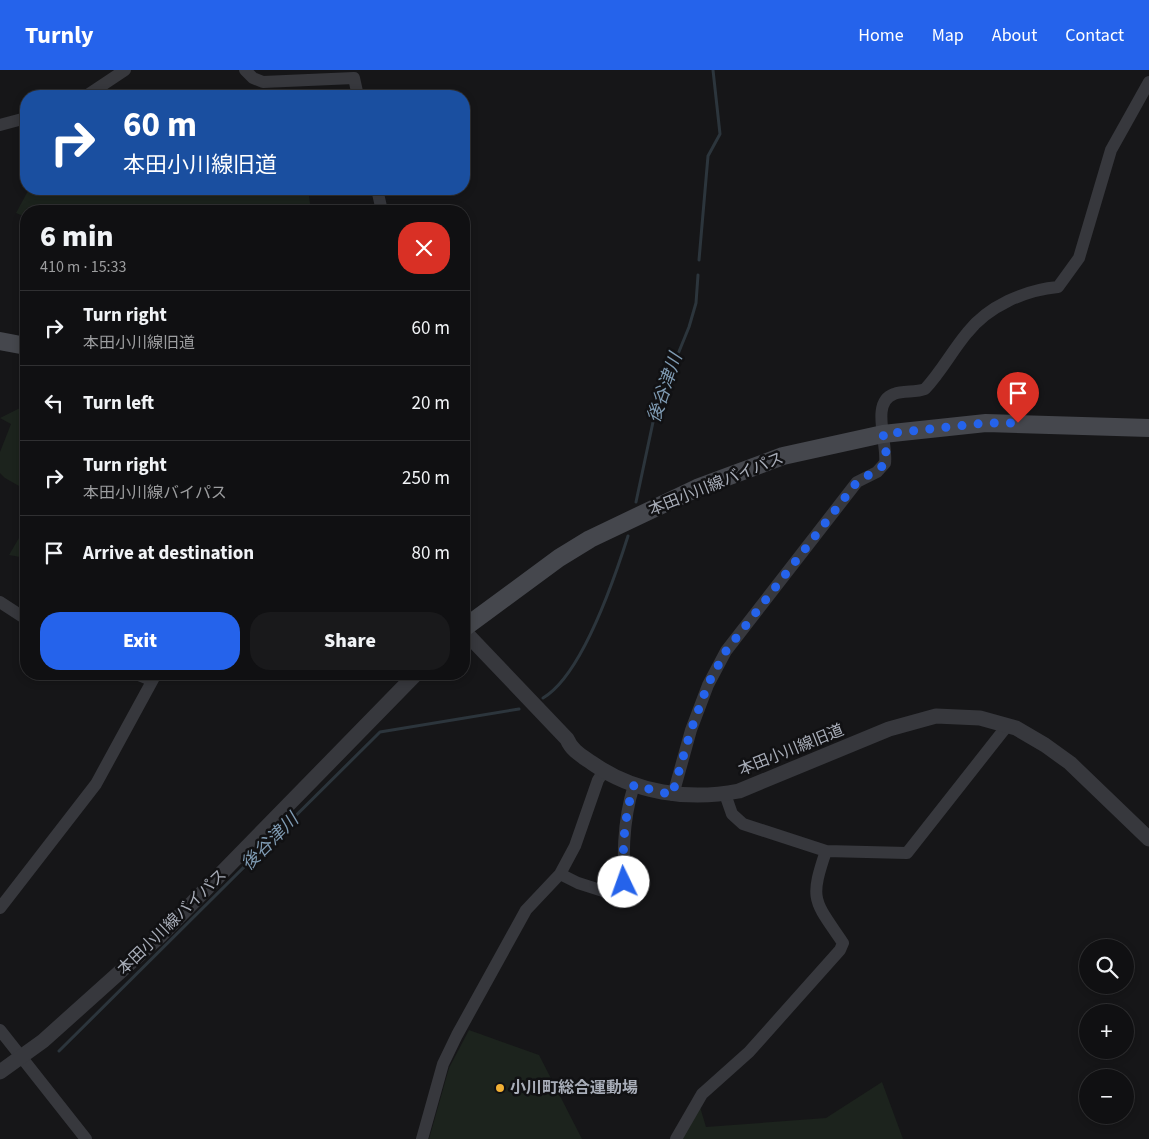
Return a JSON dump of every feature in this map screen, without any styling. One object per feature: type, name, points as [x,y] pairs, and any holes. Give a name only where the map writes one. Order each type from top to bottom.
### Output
[{"type":"main road","points":[[0,341],[20,345]]},
{"type":"main road","name":"本田小川線バイパス","points":[[470,625],[558,558],[638,515],[747,468],[827,445],[883,434],[986,423],[1149,428]]},
{"type":"street","points":[[95,90],[125,70]]},
{"type":"street","points":[[245,70],[254,78],[263,82],[354,78],[357,90]]},
{"type":"street","points":[[672,795],[691,730],[708,684],[726,651],[857,482],[882,468],[886,458],[880,416],[889,396],[896,393],[909,393],[926,389],[968,331],[981,319],[1018,297],[1043,288],[1058,287],[1069,274],[1079,258],[1111,150],[1149,82]]},
{"type":"street","points":[[0,125],[20,120]]},
{"type":"street","points":[[0,602],[20,615]]},
{"type":"street","name":"本田小川線旧道","points":[[470,636],[567,740],[571,748],[604,771],[634,785],[672,795],[725,794],[748,787],[889,729],[936,716],[980,718],[1007,726],[1045,745],[1070,763],[1149,840]]},
{"type":"street","points":[[0,908],[96,784],[152,680]]},
{"type":"street","name":"本田小川線バイパス","points":[[0,1072],[22,1057],[96,995],[160,936],[410,680]]},
{"type":"street","points":[[725,794],[732,814],[743,824],[826,851],[907,853],[1007,726]]},
{"type":"street","points":[[422,1139],[443,1064],[457,1035],[526,910],[560,874],[575,846],[598,780],[604,771]]},
{"type":"street","points":[[560,874],[578,884],[625,898],[623,852],[627,808],[634,785]]},
{"type":"street","points":[[676,1139],[702,1094],[749,1052],[840,950],[843,943],[818,907],[815,894],[815,882],[826,851]]},
{"type":"street","points":[[0,1030],[86,1139]]},
{"type":"shaded area","points":[[26,195],[309,195],[310,205],[20,205]]},
{"type":"shaded area","points":[[20,206],[20,215],[16,213]]},
{"type":"shaded area","points":[[20,408],[20,487],[0,473],[0,452],[11,424],[0,418]]},
{"type":"shaded area","points":[[20,536],[20,557],[9,555]]},
{"type":"shaded area","name":"小川町総合運動場","points":[[469,1030],[539,1055],[582,1139],[429,1139],[449,1068]]},
{"type":"shaded area","points":[[882,1082],[903,1139],[681,1139],[700,1107],[706,1127],[826,1118]]},
{"type":"waterway","name":"後谷津川","points":[[699,260],[708,156],[720,134],[713,70]]},
{"type":"waterway","name":"後谷津川","points":[[636,502],[656,408],[689,327],[696,303],[698,275]]},
{"type":"waterway","name":"後谷津川","points":[[543,698],[557,686],[571,669],[583,648],[605,601],[628,536]]},
{"type":"waterway","name":"後谷津川","points":[[59,1051],[380,732],[519,709]]},
{"type":"place","name":"小川町総合運動場","points":[[500,1088]]},
{"type":"route","points":[[624,882],[623,852],[627,808],[634,785],[672,795],[691,730],[708,684],[726,651],[857,482],[882,468],[886,458],[883,434],[933,427],[986,423],[1018,423]]}]
